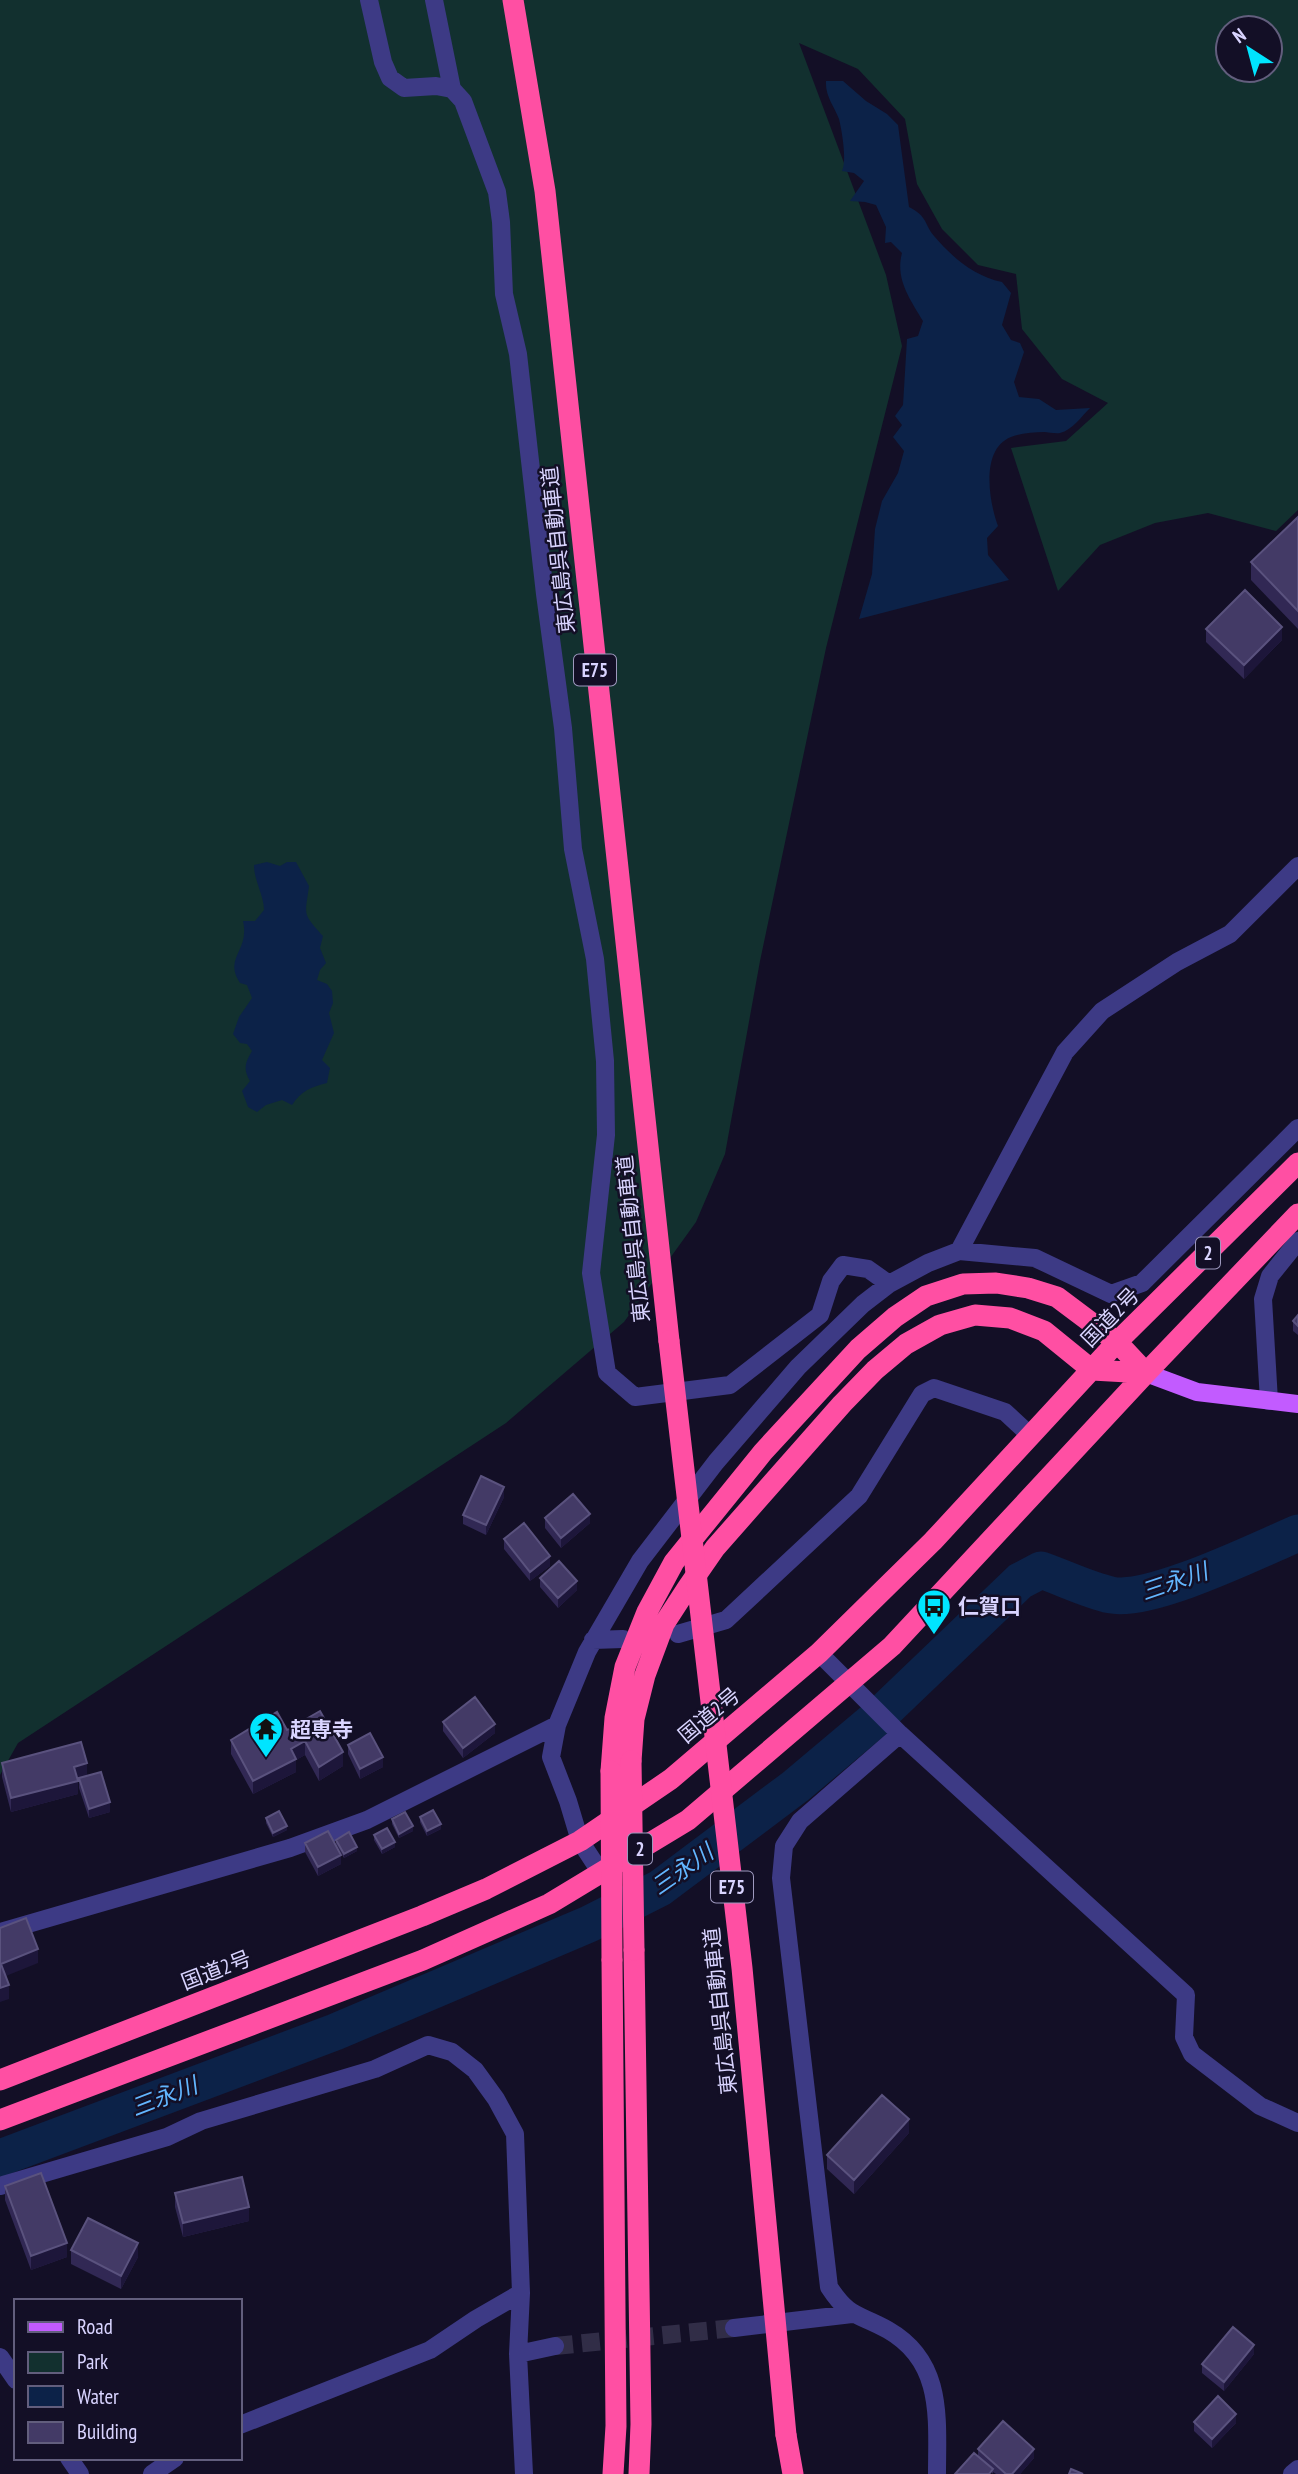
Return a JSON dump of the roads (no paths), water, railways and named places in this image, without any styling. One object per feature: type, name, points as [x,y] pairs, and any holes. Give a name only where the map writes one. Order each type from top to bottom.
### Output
[{"type":"highway","name":"東広島呉自動車道","points":[[513,0],[545,191],[669,1341],[741,1968],[791,2474]]},
{"type":"highway","name":"国道2号","points":[[0,2080],[486,1889],[580,1842],[671,1779],[819,1653],[933,1541],[1117,1342],[1298,1163]]},
{"type":"highway","name":"2","points":[[0,2120],[423,1960],[549,1904],[688,1820],[892,1646],[1298,1214]]},
{"type":"highway","points":[[613,2474],[616,2426],[611,1771],[615,1718],[625,1667],[647,1612],[674,1562],[764,1452],[858,1349],[895,1317],[926,1296],[962,1284],[996,1283],[1028,1288],[1056,1297],[1117,1342],[1146,1373]]},
{"type":"highway","points":[[639,2474],[641,2424],[631,1761],[634,1719],[645,1675],[664,1624],[715,1548],[875,1370],[906,1344],[940,1325],[975,1315],[1010,1318],[1044,1331],[1092,1370],[1146,1373]]},
{"type":"main road","points":[[1146,1373],[1197,1392],[1298,1404]]},
{"type":"street","points":[[369,0],[383,62],[390,78],[404,88],[436,86],[452,89]]},
{"type":"street","points":[[434,0],[452,89],[463,101],[497,192],[504,294],[517,354],[563,728],[573,849],[595,959],[605,1061],[606,1135],[592,1273],[607,1373],[635,1397],[730,1385],[820,1315],[831,1282],[843,1265],[868,1269],[889,1284]]},
{"type":"street","points":[[959,1251],[1065,1052],[1102,1011],[1177,962],[1230,934],[1298,866]]},
{"type":"street","points":[[601,1872],[580,1842],[551,1757],[557,1725],[593,1640],[640,1561],[716,1462],[798,1367],[863,1304],[889,1284],[928,1263],[959,1251],[1035,1258],[1111,1294],[1142,1283],[1298,1128]]},
{"type":"street","points":[[1214,1213],[1233,1230]]},
{"type":"street","points":[[1269,1401],[1263,1299],[1270,1276],[1298,1241]]},
{"type":"street","points":[[678,1634],[726,1620],[859,1496],[922,1394],[934,1388],[1005,1412],[1031,1436]]},
{"type":"street","points":[[593,1640],[623,1640]]},
{"type":"street","points":[[819,1653],[900,1734],[1186,1995],[1184,2037],[1192,2054],[1260,2106],[1298,2123]]},
{"type":"street","points":[[0,1932],[289,1848],[368,1820],[557,1725]]},
{"type":"street","points":[[900,1734],[800,1821],[784,1846],[781,1878],[829,2287],[841,2305],[852,2314],[890,2331],[911,2347],[930,2375],[937,2405],[937,2474]]},
{"type":"street","points":[[0,2186],[167,2137],[201,2121],[375,2069],[428,2045],[452,2052],[475,2070],[496,2099],[515,2134],[521,2293],[518,2354],[524,2474]]},
{"type":"street","points":[[242,2424],[430,2350],[521,2293]]},
{"type":"street","points":[[734,2328],[852,2314]]},
{"type":"street","points":[[518,2354],[555,2346]]},
{"type":"street","points":[[0,2357],[14,2377]]},
{"type":"street","points":[[152,2474],[172,2460]]},
{"type":"street","points":[[1292,2474],[1298,2469]]},
{"type":"water","points":[[826,81],[843,81],[898,125],[909,207],[922,217],[934,236],[956,259],[973,271],[1002,282],[1011,293],[1002,325],[1011,340],[1020,343],[1024,352],[1014,382],[1019,397],[1039,399],[1056,410],[1090,408],[1069,429],[1058,433],[1032,433],[1011,437],[1001,443],[995,453],[991,464],[990,490],[998,526],[987,538],[988,555],[1009,580],[859,619],[872,574],[875,529],[882,501],[898,473],[904,451],[893,437],[902,425],[895,416],[903,405],[907,339],[918,336],[923,321],[902,280],[902,253],[891,242],[885,243],[886,227],[876,205],[850,201],[864,181],[854,173],[842,171],[844,153],[839,119],[828,96]]},
{"type":"water","points":[[267,862],[280,866],[287,862],[296,862],[309,886],[307,914],[323,936],[320,948],[326,963],[317,980],[327,984],[332,991],[333,1003],[329,1013],[334,1033],[322,1060],[330,1068],[327,1083],[307,1090],[292,1105],[282,1100],[266,1105],[257,1112],[248,1107],[242,1091],[250,1081],[246,1066],[252,1051],[233,1034],[239,1017],[252,998],[247,985],[240,983],[234,967],[243,940],[243,921],[255,921],[264,910],[254,865]]},
{"type":"waterway","name":"三永川","points":[[0,2158],[335,2032],[589,1924],[660,1888],[796,1786],[878,1717],[1020,1581],[1041,1570],[1102,1593],[1129,1595],[1177,1583],[1298,1533]]},
{"type":"tunnel","points":[[555,2346],[734,2328]]},
{"type":"place","name":"仁賀口","points":[[934,1636]]},
{"type":"place","name":"超専寺","points":[[266,1759]]}]
